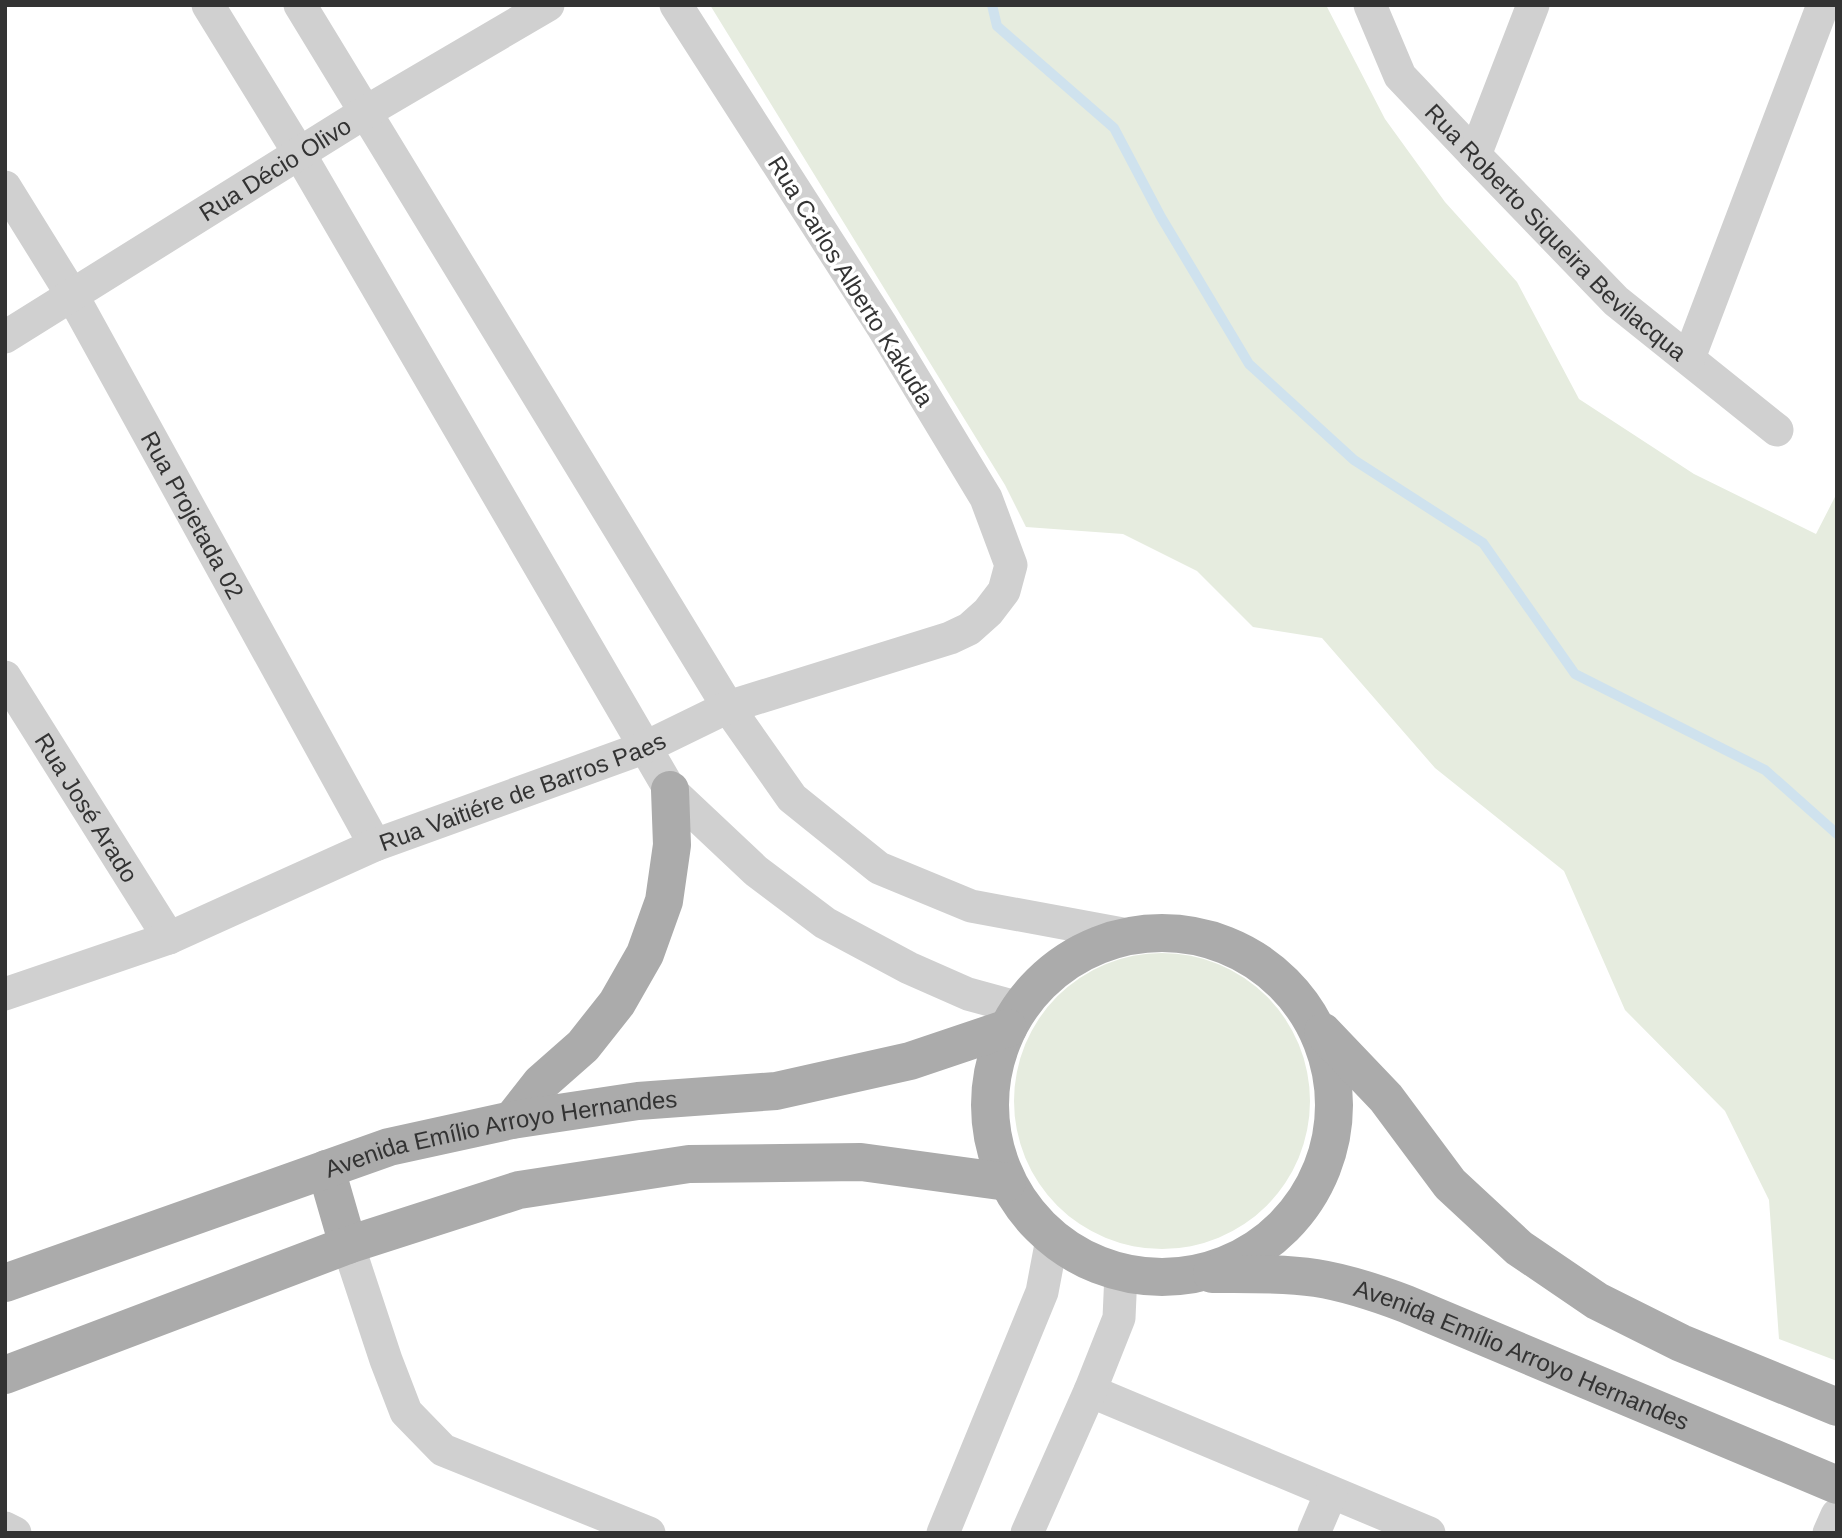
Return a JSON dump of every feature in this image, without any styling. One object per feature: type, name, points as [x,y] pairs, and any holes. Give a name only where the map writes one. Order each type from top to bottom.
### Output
[{"type":"main road","points":[[512,1120],[541,1083],[583,1046],[618,1003],[645,954],[664,901],[672,845],[670,790]]},
{"type":"main road","points":[[1317,1026],[1332,1069],[1335,1114],[1326,1159],[1306,1200],[1276,1234],[1239,1259],[1196,1274],[1158,1278],[1121,1273],[1084,1260],[1052,1238],[1026,1212],[1007,1182],[994,1144],[989,1105],[994,1065],[1013,1018],[1049,974],[1086,949],[1128,935],[1173,931],[1217,940],[1258,960],[1292,989],[1317,1026],[1386,1098],[1450,1184],[1519,1248],[1597,1301],[1681,1343],[1837,1406]]},
{"type":"main road","name":"Avenida Emílio Arroyo Hernandes","points":[[5,1283],[388,1147],[512,1120],[638,1101],[776,1091],[910,1061],[1013,1018]]},
{"type":"main road","points":[[5,1376],[348,1245],[519,1190],[689,1164],[861,1162],[1007,1182]]},
{"type":"main road","points":[[326,1169],[348,1245]]},
{"type":"main road","name":"Avenida Emílio Arroyo Hernandes","points":[[1196,1274],[1315,1278],[1361,1288],[1406,1304],[1837,1485]]},
{"type":"street","points":[[208,5],[299,153],[670,790],[756,872],[825,923],[909,968],[968,994],[1013,1018]]},
{"type":"street","points":[[300,5],[728,708],[792,798],[879,868],[971,906],[1128,935]]},
{"type":"street","name":"Rua Décio Olivo","points":[[5,337],[364,113],[548,5]]},
{"type":"street","name":"Rua Carlos Alberto Kakuda","points":[[676,5],[882,326],[986,498],[1012,565]]},
{"type":"street","name":"Rua Roberto Siqueira Bevilacqua","points":[[1370,5],[1400,76],[1475,155],[1616,301],[1777,429]]},
{"type":"street","points":[[1689,358],[1823,5]]},
{"type":"street","points":[[1475,155],[1532,6]]},
{"type":"street","name":"Rua Projetada 02","points":[[5,187],[72,295],[375,845]]},
{"type":"street","name":"Rua Vaitiére de Barros Paes","points":[[5,994],[169,938],[375,845],[646,747],[728,708],[950,638],[969,629],[988,612],[1004,591],[1012,565]]},
{"type":"street","name":"Rua José Arado","points":[[5,677],[169,938]]},
{"type":"street","points":[[943,1533],[1042,1292],[1052,1238]]},
{"type":"street","points":[[348,1245],[406,1412],[443,1450],[649,1533]]},
{"type":"street","points":[[1027,1533],[1119,1318],[1121,1273]]},
{"type":"street","points":[[1090,1391],[1429,1533]]},
{"type":"street","points":[[1314,1533],[1331,1493]]},
{"type":"street","points":[[1829,1533],[1837,1515]]},
{"type":"street","points":[[5,1531],[15,1533]]},
{"type":"shaded area","points":[[710,5],[1326,5],[1385,119],[1445,202],[1517,282],[1579,399],[1694,474],[1816,534],[1837,493],[1837,1361],[1779,1339],[1769,1200],[1725,1111],[1625,1010],[1564,871],[1435,768],[1322,638],[1253,627],[1197,571],[1123,534],[1026,527],[1005,485]]},
{"type":"shaded area","points":[[1147,953],[1177,953],[1205,959],[1232,970],[1256,986],[1277,1007],[1293,1031],[1304,1058],[1310,1101],[1304,1144],[1293,1171],[1277,1195],[1256,1216],[1232,1232],[1205,1243],[1177,1249],[1147,1249],[1119,1243],[1092,1232],[1068,1216],[1047,1195],[1031,1171],[1020,1144],[1014,1116],[1014,1086],[1020,1058],[1031,1031],[1047,1007],[1068,986],[1092,970],[1119,959]]},
{"type":"waterway","points":[[992,5],[997,26],[1114,128],[1161,217],[1249,364],[1354,460],[1483,543],[1575,674],[1765,770],[1837,834]]}]
